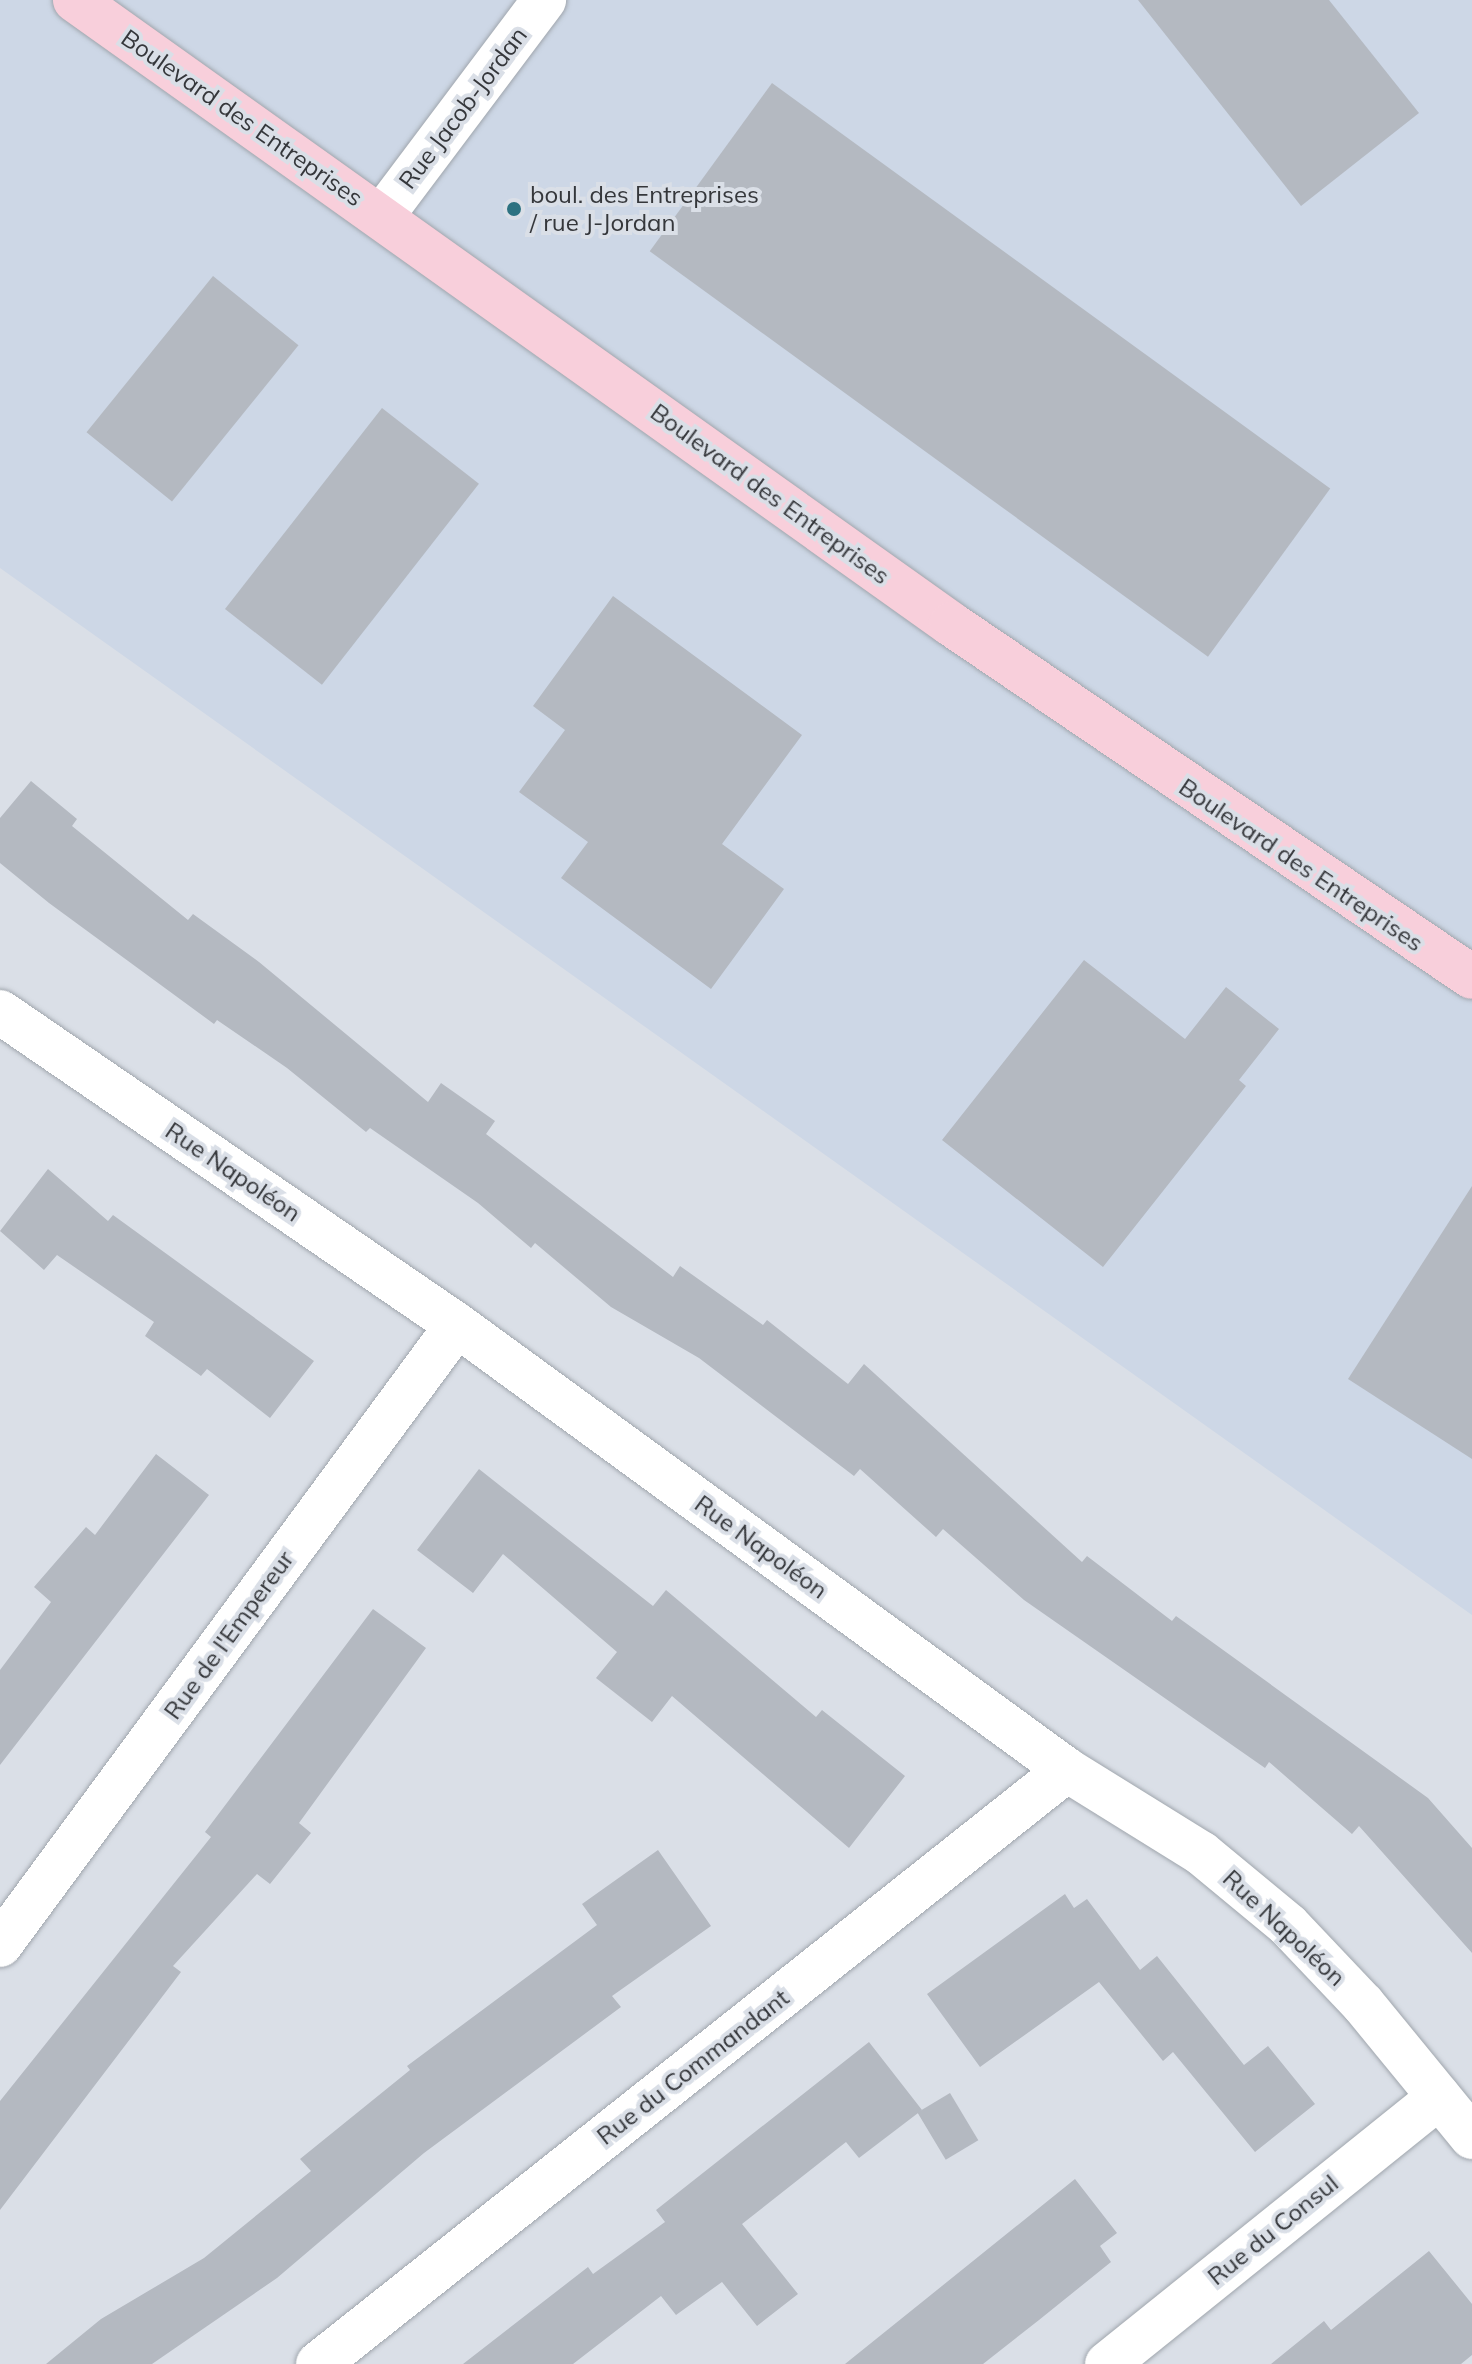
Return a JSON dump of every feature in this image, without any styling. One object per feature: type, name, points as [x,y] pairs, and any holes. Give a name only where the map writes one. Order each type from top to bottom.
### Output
[{"type":"street","name":"Boulevard des Entreprises","points":[[75,0],[1071,708],[1472,977]]},
{"type":"street","name":"Rue Jacob-Jordan","points":[[382,216],[544,0]]},
{"type":"street","name":"Rue Napoléon","points":[[6,1029],[457,1325],[1067,1770],[1201,1853],[1288,1925],[1472,2137]]},
{"type":"street","name":"Rue de l'Empereur","points":[[0,1945],[457,1325]]},
{"type":"street","name":"Rue du Commandant","points":[[318,2364],[1067,1770]]},
{"type":"street","name":"Rue du Consul","points":[[1107,2364],[1439,2097]]},
{"type":"shaded area","points":[[0,0],[1472,0],[1472,1615],[0,568]]},
{"type":"building","points":[[1138,0],[1329,0],[1419,113],[1301,206]]},
{"type":"building","points":[[772,83],[1330,489],[1208,657],[650,251]]},
{"type":"building","points":[[213,276],[298,345],[172,501],[87,432]]},
{"type":"building","points":[[382,408],[479,484],[322,685],[225,609]]},
{"type":"building","points":[[613,596],[802,735],[722,844],[784,889],[711,989],[561,878],[588,842],[519,792],[565,730],[533,706]]},
{"type":"building","points":[[31,781],[77,819],[72,826],[188,920],[193,914],[259,962],[428,1102],[441,1083],[495,1121],[486,1134],[673,1277],[680,1266],[763,1325],[767,1320],[848,1384],[864,1364],[1082,1562],[1087,1556],[1172,1621],[1176,1616],[1428,1798],[1472,1848],[1472,1953],[1359,1826],[1352,1834],[1269,1762],[1265,1768],[1024,1600],[943,1529],[936,1537],[860,1469],[854,1476],[699,1358],[611,1307],[535,1243],[531,1248],[478,1203],[370,1128],[366,1132],[287,1068],[217,1020],[214,1024],[49,903],[0,863],[0,818]]},
{"type":"building","points":[[1084,960],[1185,1039],[1226,987],[1279,1029],[1239,1080],[1246,1086],[1103,1267],[942,1140]]},
{"type":"building","points":[[48,1169],[108,1221],[113,1215],[314,1361],[270,1418],[207,1369],[201,1376],[145,1336],[154,1322],[57,1255],[44,1270],[0,1231]]},
{"type":"building","points":[[1472,1186],[1472,1459],[1348,1379]]},
{"type":"building","points":[[156,1454],[209,1495],[0,1765],[0,1670],[51,1602],[34,1587],[86,1527],[95,1535]]},
{"type":"building","points":[[479,1469],[653,1606],[666,1590],[816,1717],[822,1710],[905,1776],[849,1848],[672,1696],[652,1722],[596,1678],[617,1652],[503,1554],[473,1593],[417,1550]]},
{"type":"building","points":[[373,1609],[426,1648],[299,1823],[311,1833],[270,1884],[257,1874],[173,1966],[181,1972],[0,2210],[0,2101],[211,1837],[205,1832]]},
{"type":"building","points":[[658,1850],[711,1926],[612,1996],[621,2007],[424,2153],[277,2278],[152,2364],[46,2364],[101,2319],[204,2258],[311,2171],[300,2159],[410,2070],[407,2066],[597,1925],[582,1904]]},
{"type":"building","points":[[1065,1894],[1074,1908],[1087,1899],[1140,1970],[1157,1956],[1244,2065],[1268,2046],[1315,2104],[1255,2152],[1173,2052],[1163,2061],[1099,1982],[980,2067],[927,1994]]},
{"type":"building","points":[[869,2042],[922,2110],[859,2158],[846,2142],[742,2224],[798,2294],[757,2326],[722,2282],[676,2315],[661,2296],[573,2364],[463,2364],[588,2267],[593,2274],[665,2222],[656,2210]]},
{"type":"building","points":[[950,2093],[978,2140],[946,2160],[917,2113]]},
{"type":"building","points":[[1075,2179],[1117,2233],[1100,2246],[1111,2262],[1039,2320],[983,2364],[845,2364]]},
{"type":"building","points":[[1429,2251],[1472,2304],[1472,2355],[1461,2364],[1271,2364],[1324,2321],[1331,2330]]},
{"type":"place","name":"boul. des Entreprises / rue J-Jordan","points":[[514,209]]}]
